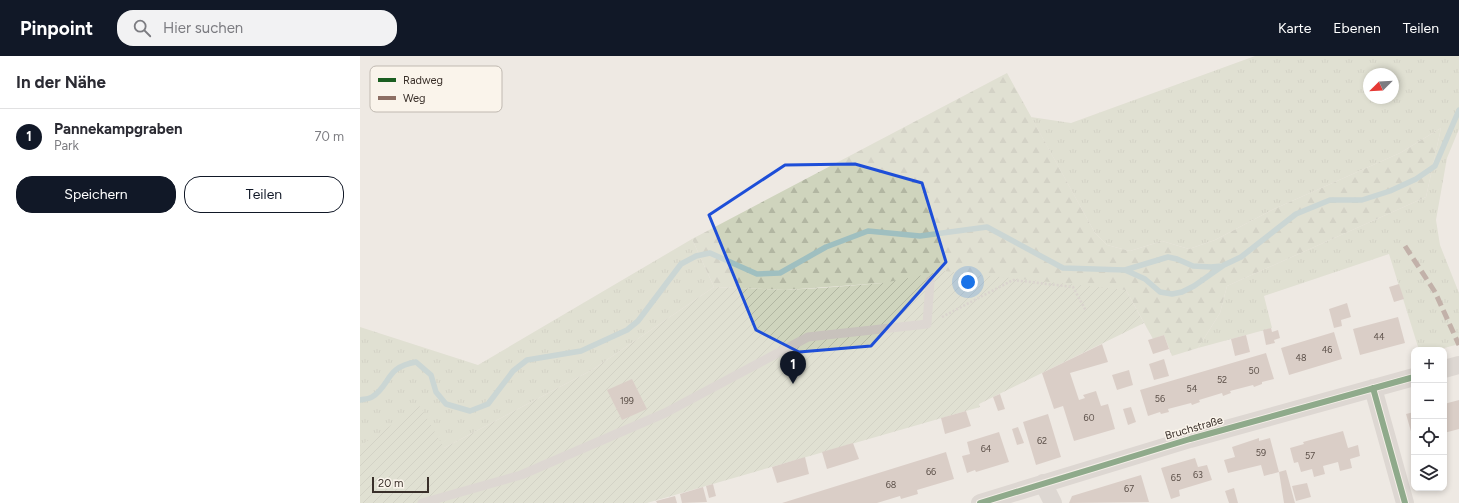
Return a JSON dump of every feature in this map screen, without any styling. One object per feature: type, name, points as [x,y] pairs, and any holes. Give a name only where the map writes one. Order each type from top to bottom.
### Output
[{"type":"street","points":[[1447,368],[1459,365]]},
{"type":"street","name":"Bruchstraße","points":[[980,503],[1043,483],[1411,378]]},
{"type":"street","points":[[1373,388],[1404,503]]},
{"type":"street","points":[[1043,483],[1053,503]]},
{"type":"lane","points":[[422,503],[521,475],[651,419],[808,336],[927,324],[930,282]]},
{"type":"path","points":[[927,324],[1013,280],[1073,287],[1086,311]]},
{"type":"highlighted area","points":[[855,164],[922,183],[946,262],[871,346],[799,352],[756,330],[709,215],[785,165]]},
{"type":"green space","points":[[1255,56],[1459,56],[1459,129],[1447,158],[1436,220],[1440,245],[1459,293],[1459,344],[1447,347],[1418,347],[1389,254],[1264,296],[1272,328],[1198,348],[1220,313],[1227,286],[1426,197],[1441,128],[1400,153],[1274,209],[1215,240],[1189,249],[1162,241],[1130,251],[1107,245],[1095,233],[1031,117],[1071,123]]},
{"type":"green space","points":[[1007,73],[1095,233],[1107,245],[1130,251],[1162,241],[1189,249],[1215,240],[1274,209],[1400,153],[1441,128],[1426,197],[1227,286],[1220,313],[1198,348],[1172,356],[1164,335],[1153,339],[1126,290],[883,283],[785,290],[714,287],[692,239]]},
{"type":"green space","points":[[692,239],[714,287],[592,370],[444,448],[377,436],[360,446],[360,327],[478,365]]},
{"type":"green space","points":[[944,271],[1126,290],[1144,323],[979,404],[980,407],[647,503],[360,503],[360,446],[420,406],[444,448],[592,370],[714,287],[785,290],[821,288],[883,283]]},
{"type":"building","points":[[1399,284],[1404,299],[1394,302],[1389,287]]},
{"type":"building","points":[[1347,303],[1351,317],[1341,320],[1342,326],[1334,328],[1329,309]]},
{"type":"building","points":[[1398,317],[1405,343],[1360,355],[1353,329]]},
{"type":"building","points":[[1271,328],[1272,332],[1278,330],[1280,338],[1274,340],[1275,343],[1266,345],[1263,330]]},
{"type":"building","points":[[1334,332],[1342,359],[1289,375],[1281,348]]},
{"type":"building","points":[[1164,335],[1169,349],[1153,354],[1148,340]]},
{"type":"building","points":[[1246,335],[1250,352],[1235,356],[1231,339]]},
{"type":"building","points":[[1102,344],[1108,362],[1070,373],[1079,400],[1085,398],[1083,395],[1096,391],[1101,406],[1108,404],[1115,429],[1074,441],[1063,406],[1054,409],[1042,373]]},
{"type":"building","points":[[1266,353],[1274,379],[1262,382],[1262,384],[1254,387],[1253,385],[1230,391],[1231,393],[1223,396],[1222,393],[1199,400],[1200,402],[1192,405],[1191,403],[1168,409],[1169,412],[1161,414],[1160,412],[1148,416],[1140,390]]},
{"type":"building","points":[[1164,359],[1169,376],[1154,380],[1149,364]]},
{"type":"building","points":[[1129,370],[1133,385],[1117,390],[1112,375]]},
{"type":"building","points":[[632,379],[647,409],[622,420],[607,390]]},
{"type":"building","points":[[1000,394],[1005,409],[998,411],[993,397]]},
{"type":"building","points":[[1459,400],[1459,429],[1447,432],[1447,419],[1447,403]]},
{"type":"building","points":[[1131,407],[1136,422],[1128,425],[1123,409]]},
{"type":"building","points":[[966,411],[971,426],[945,434],[941,418]]},
{"type":"building","points":[[1411,413],[1411,432],[1406,414]]},
{"type":"building","points":[[1048,414],[1061,457],[1036,465],[1023,422]]},
{"type":"building","points":[[1018,427],[1024,443],[1017,445],[1012,429]]},
{"type":"building","points":[[1343,431],[1348,448],[1358,445],[1360,456],[1350,459],[1352,468],[1340,471],[1338,462],[1323,466],[1325,474],[1314,477],[1312,469],[1301,472],[1298,462],[1294,463],[1290,448],[1304,444],[1303,442]]},
{"type":"building","points":[[999,432],[1009,462],[976,472],[975,470],[967,473],[962,456],[970,454],[967,442]]},
{"type":"building","points":[[1259,438],[1259,441],[1270,438],[1279,472],[1264,476],[1261,465],[1228,473],[1224,460],[1235,457],[1232,447]]},
{"type":"building","points":[[853,443],[859,459],[827,469],[822,452]]},
{"type":"building","points":[[946,452],[954,479],[917,490],[918,494],[901,499],[900,496],[877,503],[782,503]]},
{"type":"building","points":[[805,457],[809,474],[777,483],[772,467]]},
{"type":"building","points":[[1195,458],[1198,467],[1207,465],[1212,480],[1179,490],[1180,496],[1171,499],[1161,468]]},
{"type":"building","points":[[1286,470],[1295,503],[1284,503],[1279,472]]},
{"type":"building","points":[[1141,475],[1149,502],[1069,503],[1072,496]]},
{"type":"building","points":[[1307,483],[1311,497],[1296,501],[1292,486]]},
{"type":"building","points":[[713,484],[716,496],[709,498],[706,486]]},
{"type":"building","points":[[703,487],[707,502],[682,503],[680,494]]},
{"type":"building","points":[[1234,488],[1238,503],[1229,503],[1225,491]]},
{"type":"building","points":[[675,496],[677,503],[657,503],[656,501]]},
{"type":"waterway","points":[[360,400],[371,398],[383,387],[393,372],[406,364],[416,362],[431,375],[436,392],[446,404],[470,411],[488,404],[513,371],[527,360],[581,351],[627,330],[638,321],[681,264],[696,256],[710,253],[757,274],[780,273],[826,247],[868,231],[920,236],[987,227],[1063,268],[1125,270],[1145,279],[1160,292],[1172,294],[1182,292],[1194,286],[1224,265],[1241,257],[1296,214],[1330,200],[1362,200],[1390,191],[1416,179],[1435,166],[1459,110]]},
{"type":"waterway","points":[[1125,270],[1168,257],[1193,266],[1222,266]]},
{"type":"marked path","points":[[1405,246],[1435,292],[1459,345]]},
{"type":"cycle path","points":[[980,503],[1190,439],[1411,378]]},
{"type":"cycle path","points":[[1373,388],[1405,503]]},
{"type":"place","name":"Pannekampgraben","points":[[793,384]]}]
